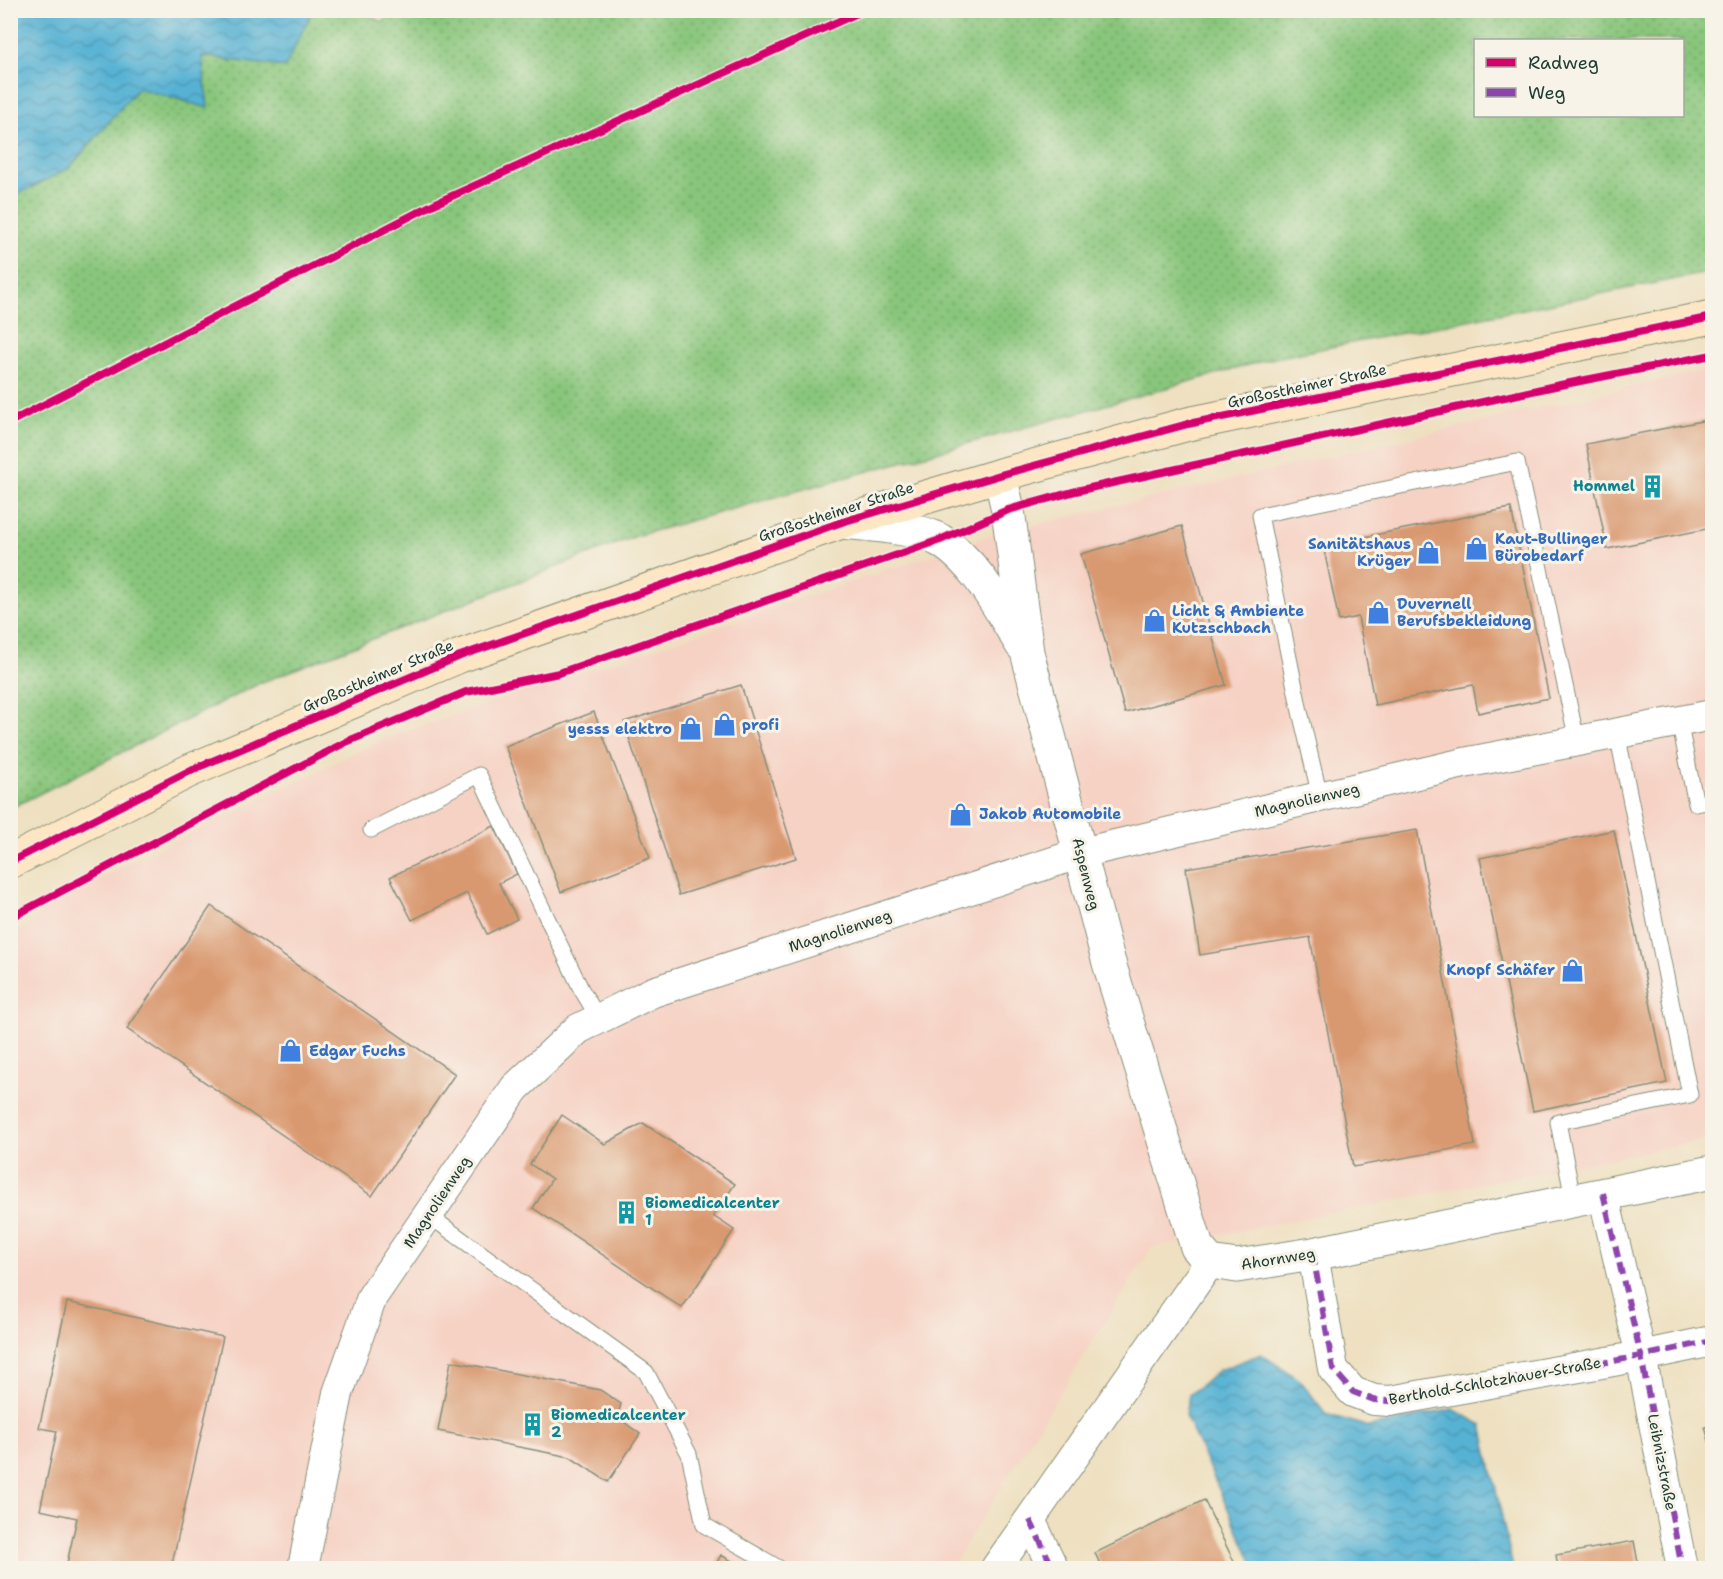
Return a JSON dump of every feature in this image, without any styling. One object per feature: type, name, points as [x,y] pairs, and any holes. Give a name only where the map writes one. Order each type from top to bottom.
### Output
[{"type":"main road","name":"Großostheimer Straße","points":[[10,862],[189,771],[408,677],[471,652],[842,522],[1000,474],[1188,424],[1713,317]]},
{"type":"street","name":"Aspenweg","points":[[1000,474],[1008,510],[1027,652],[1116,988],[1197,1247],[1210,1262]]},
{"type":"street","points":[[842,522],[903,528],[940,540],[974,568],[1027,652]]},
{"type":"street","name":"Magnolienweg","points":[[303,1569],[338,1393],[372,1297],[515,1088],[578,1029],[652,992],[1081,853],[1464,763],[1713,715]]},
{"type":"street","name":"Ahornweg","points":[[1210,1262],[1237,1266],[1313,1254],[1713,1172]]},
{"type":"street","name":"Leibnizstraße","points":[[1588,1196],[1641,1356],[1682,1569]]},
{"type":"street","name":"Berthold-Schlotzhauer-Straße","points":[[1313,1254],[1333,1369],[1353,1392],[1374,1400],[1390,1401],[1641,1356]]},
{"type":"street","points":[[996,1569],[1210,1262]]},
{"type":"street","points":[[1641,1356],[1713,1341]]},
{"type":"street","points":[[1030,1520],[1053,1569]]},
{"type":"lane","points":[[1320,797],[1299,707],[1260,515],[1518,462],[1577,741]]},
{"type":"lane","points":[[1678,721],[1696,804],[1713,801]]},
{"type":"lane","points":[[1588,1196],[1558,1122],[1690,1095],[1617,733]]},
{"type":"lane","points":[[371,830],[479,775],[581,989],[599,1019]]},
{"type":"lane","points":[[428,1215],[646,1372],[689,1454],[704,1525],[779,1569]]},
{"type":"shaded area","points":[[1712,368],[1712,1139],[1151,1248],[951,1568],[11,1568],[11,937],[67,894],[383,739],[991,535]]},
{"type":"green space","points":[[312,10],[359,11],[383,22],[392,10],[1712,11],[1712,272],[1270,359],[636,536],[260,683],[11,808],[11,198],[69,168],[138,88],[201,56],[285,67]]},
{"type":"water","points":[[11,10],[312,11],[285,67],[202,56],[208,108],[138,88],[69,168],[11,198]]},
{"type":"water","points":[[1261,1354],[1300,1380],[1326,1414],[1369,1427],[1453,1409],[1482,1425],[1513,1568],[1255,1568],[1185,1415],[1189,1395],[1219,1370]]},
{"type":"building","name":"Hommel","points":[[1712,419],[1712,528],[1607,549],[1586,444]]},
{"type":"building","points":[[1511,508],[1549,698],[1478,713],[1473,685],[1375,705],[1358,617],[1339,621],[1323,545]]},
{"type":"building","name":"Licht & Ambiente Kutzschbach","points":[[1182,526],[1226,685],[1125,713],[1081,554]]},
{"type":"building","points":[[741,685],[796,858],[679,895],[624,722]]},
{"type":"building","points":[[594,712],[650,858],[561,892],[505,746]]},
{"type":"building","points":[[494,826],[517,874],[499,883],[517,919],[487,934],[467,893],[412,920],[390,877]]},
{"type":"building","points":[[1417,830],[1475,1145],[1353,1167],[1310,937],[1200,955],[1186,868]]},
{"type":"building","name":"Knopf Schäfer","points":[[1614,830],[1667,1083],[1533,1111],[1480,858]]},
{"type":"building","name":"Edgar Fuchs","points":[[211,906],[455,1074],[372,1196],[127,1029]]},
{"type":"building","name":"Biomedicalcenter 1","points":[[562,1115],[605,1144],[643,1123],[735,1184],[713,1216],[734,1230],[682,1308],[533,1208],[552,1179],[530,1164]]},
{"type":"building","points":[[67,1302],[223,1337],[171,1568],[66,1568],[77,1518],[40,1510],[57,1431],[39,1428]]},
{"type":"building","name":"Biomedicalcenter 2","points":[[451,1361],[600,1390],[621,1404],[617,1417],[640,1434],[608,1482],[570,1457],[438,1431]]},
{"type":"building","points":[[1712,1425],[1712,1451],[1705,1427]]},
{"type":"building","points":[[1204,1500],[1237,1568],[1102,1568],[1095,1553]]},
{"type":"building","points":[[1634,1541],[1639,1568],[1558,1568],[1556,1555]]},
{"type":"building","points":[[721,1555],[744,1568],[714,1568]]},
{"type":"marked path","points":[[1603,1193],[1641,1356],[1682,1568]]},
{"type":"marked path","points":[[1313,1254],[1333,1369],[1353,1392],[1374,1400],[1390,1401],[1712,1341]]},
{"type":"marked path","points":[[1030,1520],[1053,1568]]},
{"type":"cycle path","points":[[10,422],[434,204],[864,10]]},
{"type":"cycle path","points":[[10,862],[189,771],[460,656],[842,522],[1000,475],[1188,424],[1712,317]]},
{"type":"cycle path","points":[[10,918],[346,742],[466,692],[559,673],[940,540],[1008,510],[1076,491],[1555,386],[1712,355]]},
{"type":"place","name":"Hommel","points":[[1653,486]]},
{"type":"place","name":"Kaut-Bullinger Bürobedarf","points":[[1477,548]]},
{"type":"place","name":"Sanitätshaus Krüger","points":[[1429,553]]},
{"type":"place","name":"Duvernell Berufsbekleidung","points":[[1379,613]]},
{"type":"place","name":"Licht & Ambiente Kutzschbach","points":[[1154,620]]},
{"type":"place","name":"profi","points":[[724,725]]},
{"type":"place","name":"yesss elektro","points":[[690,729]]},
{"type":"place","name":"Jakob Automobile","points":[[961,814]]},
{"type":"place","name":"Knopf Schäfer","points":[[1573,970]]},
{"type":"place","name":"Edgar Fuchs","points":[[291,1051]]},
{"type":"place","name":"Biomedicalcenter 1","points":[[627,1212]]},
{"type":"place","name":"Biomedicalcenter 2","points":[[533,1424]]}]
